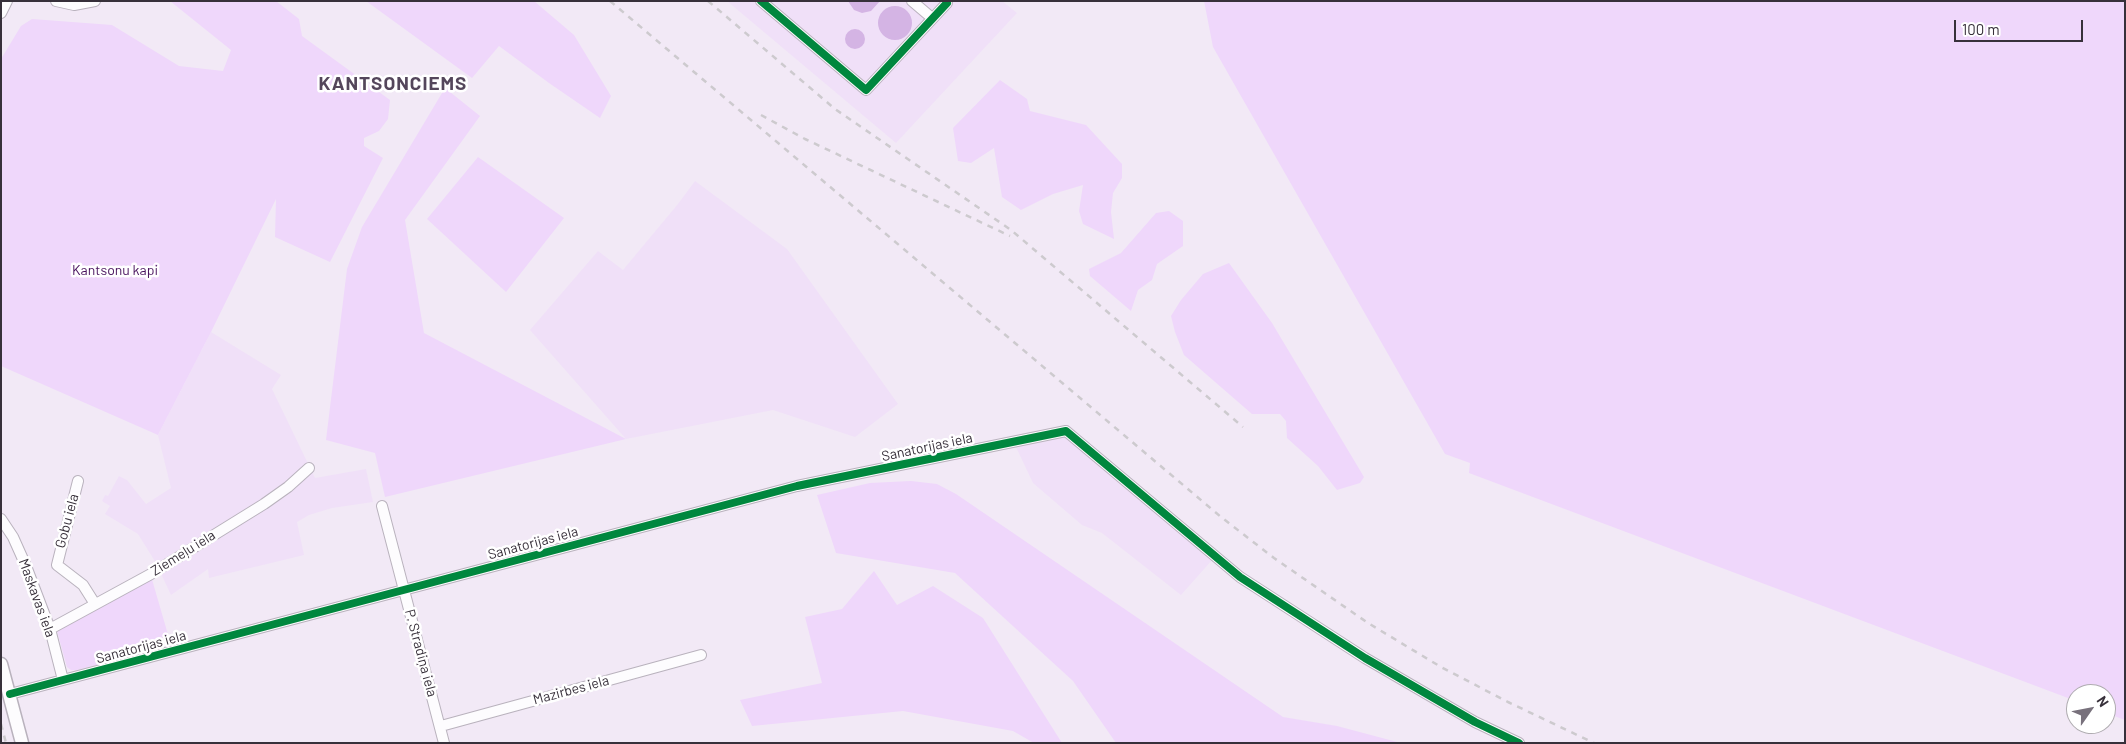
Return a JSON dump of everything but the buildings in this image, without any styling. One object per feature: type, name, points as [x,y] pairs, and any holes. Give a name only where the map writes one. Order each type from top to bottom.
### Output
[{"type":"street","points":[[1,13],[7,1]]},
{"type":"street","points":[[56,1],[74,5],[94,1]]},
{"type":"street","points":[[761,1],[866,90],[947,3]]},
{"type":"street","points":[[912,1],[932,18]]},
{"type":"street","name":"Sanatorijas iela","points":[[10,694],[797,486],[1066,431],[1240,577],[1365,658],[1475,722],[1519,743]]},
{"type":"street","name":"Ziemeļu iela","points":[[50,629],[151,574],[264,504],[288,487],[309,468]]},
{"type":"street","name":"Gobu iela","points":[[78,481],[56,565],[83,585],[95,604]]},
{"type":"street","name":"P. Stradiņa iela","points":[[382,506],[444,743]]},
{"type":"street","name":"Maskavas iela","points":[[1,519],[19,550],[50,629],[63,680]]},
{"type":"street","name":"Mazirbes iela","points":[[441,726],[701,655]]},
{"type":"street","points":[[1,664],[22,743]]},
{"type":"shaded area","points":[[727,1],[1002,1],[1017,13],[896,143]]},
{"type":"shaded area","points":[[848,1],[880,1],[871,11],[862,13],[854,10]]},
{"type":"shaded area","points":[[895,6],[902,7],[907,11],[911,16],[911,30],[907,35],[902,39],[895,40],[888,39],[883,35],[879,30],[878,23],[879,16],[883,11],[888,7]]},
{"type":"shaded area","points":[[855,29],[862,32],[865,39],[862,46],[855,49],[848,46],[845,39],[848,32]]},
{"type":"shaded area","points":[[695,181],[787,249],[898,404],[855,437],[773,410],[626,439],[530,330],[598,251],[623,270]]},
{"type":"shaded area","points":[[211,332],[281,375],[272,389],[315,478],[366,469],[373,502],[332,508],[309,515],[297,522],[304,555],[209,578],[208,569],[171,595],[156,563],[138,534],[105,514],[110,506],[102,501],[105,495],[108,496],[119,476],[127,480],[146,504],[171,488],[158,435]]},
{"type":"shaded area","points":[[1067,437],[1213,559],[1181,595],[1102,533],[1082,525],[1033,483],[1016,447]]},
{"type":"green space","name":"Kantsonu kapi","points":[[170,1],[276,1],[299,19],[302,36],[390,100],[388,119],[379,131],[364,138],[364,146],[383,158],[330,262],[275,237],[276,199],[158,435],[1,366],[1,59],[21,26],[32,19],[112,25],[179,66],[223,71],[231,50]]},
{"type":"green space","points":[[366,1],[534,1],[574,35],[611,96],[600,118],[499,46],[472,78]]},
{"type":"green space","points":[[1204,1],[2125,1],[2125,720],[2116,717],[2116,684],[2066,684],[2066,697],[1469,473],[1470,463],[1445,454],[1213,47]]},
{"type":"green space","points":[[1000,80],[1027,99],[1030,111],[1086,125],[1122,164],[1122,178],[1113,193],[1111,212],[1114,239],[1083,224],[1079,211],[1083,185],[1053,194],[1021,210],[1002,197],[994,148],[971,163],[958,161],[953,128]]},
{"type":"green space","points":[[445,88],[480,116],[405,220],[424,333],[626,439],[385,497],[375,453],[326,440],[347,269],[362,227]]},
{"type":"green space","points":[[478,157],[564,218],[506,292],[427,219]]},
{"type":"green space","points":[[1169,211],[1183,221],[1183,246],[1157,264],[1152,280],[1138,290],[1131,311],[1090,276],[1089,269],[1121,253],[1156,213]]},
{"type":"green space","points":[[1229,263],[1272,323],[1364,477],[1360,483],[1337,490],[1318,466],[1287,438],[1286,421],[1280,414],[1252,414],[1184,355],[1171,316],[1181,300],[1203,274]]},
{"type":"green space","points":[[911,481],[937,484],[956,494],[1283,717],[1337,726],[1401,743],[1116,743],[1073,681],[955,573],[836,553],[817,495],[870,483]]},
{"type":"green space","points":[[874,571],[897,605],[933,586],[983,618],[1062,743],[1034,743],[1013,731],[903,711],[752,726],[740,700],[822,683],[805,617],[842,609]]},
{"type":"green space","points":[[151,576],[171,645],[77,670],[71,670],[67,667],[57,631]]},
{"type":"railway","points":[[610,1],[1221,517],[1274,558],[1368,623],[1441,667],[1508,702],[1594,743]]},
{"type":"railway","points":[[708,1],[835,109],[1011,230],[1243,427]]},
{"type":"railway","points":[[761,115],[805,139],[1010,236]]},
{"type":"railway","points":[[1,724],[6,743]]},
{"type":"cycle path","points":[[761,1],[866,90],[947,3]]},
{"type":"cycle path","points":[[10,694],[797,486],[1066,431],[1240,577],[1365,658],[1475,722],[1519,743]]},
{"type":"district","name":"KANTSONCIEMS","points":[[393,84]]}]
